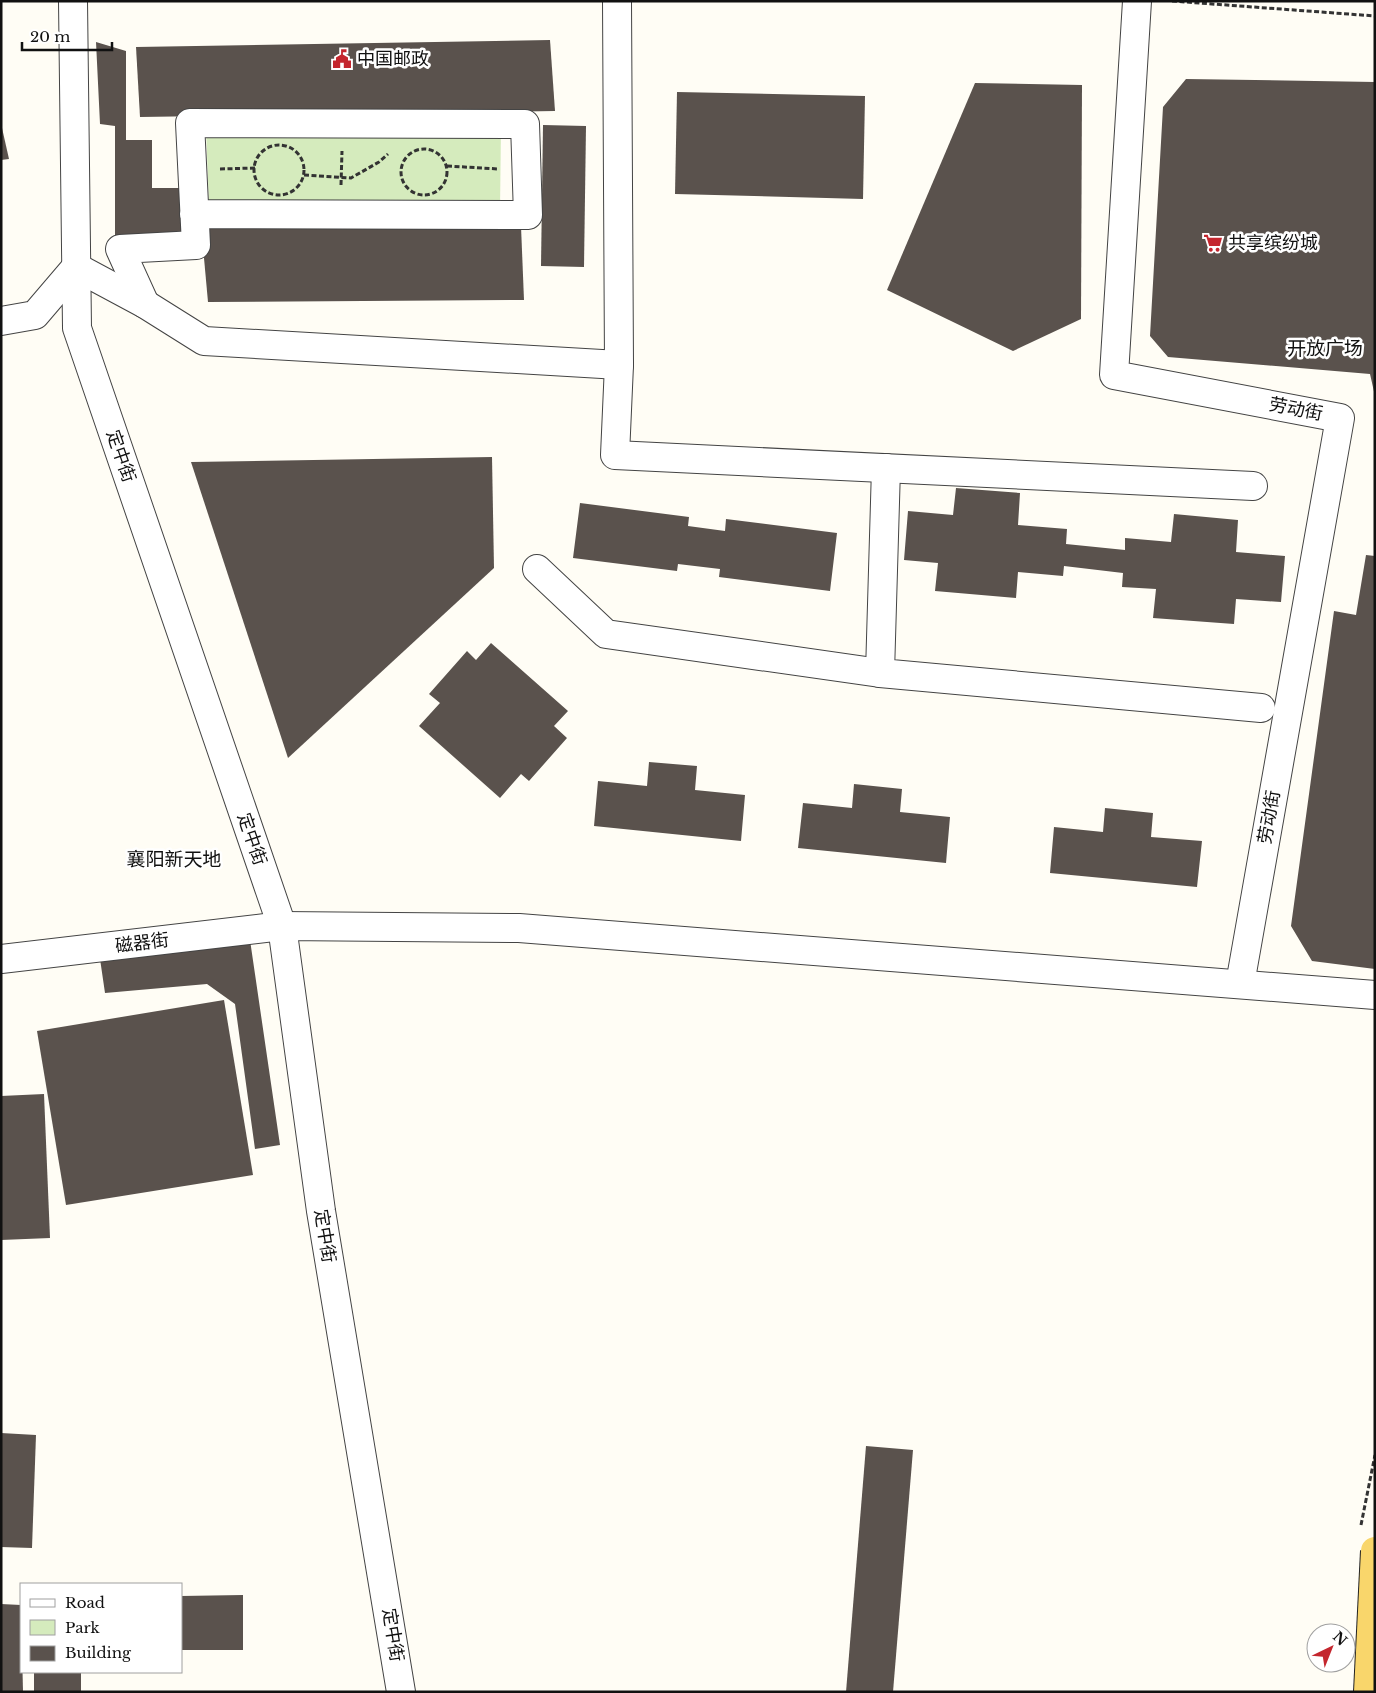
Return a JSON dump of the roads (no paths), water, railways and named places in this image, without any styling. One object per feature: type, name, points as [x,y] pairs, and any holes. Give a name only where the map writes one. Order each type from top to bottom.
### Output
[{"type":"main road","points":[[1368,1692],[1375,1552]]},
{"type":"street","name":"定中街","points":[[73,1],[77,328],[282,926],[321,1211],[401,1692]]},
{"type":"street","points":[[617,1],[619,365],[616,455],[1254,486]]},
{"type":"street","name":"劳动街","points":[[1137,1],[1114,375],[1340,418],[1240,984]]},
{"type":"street","points":[[145,304],[120,250],[196,245],[194,214],[190,123],[525,124],[528,215],[194,214]]},
{"type":"street","points":[[1,321],[36,315],[76,267],[145,304],[204,341],[619,365]]},
{"type":"street","points":[[880,673],[886,468]]},
{"type":"street","points":[[537,569],[606,634],[880,673],[1261,708]]},
{"type":"street","name":"磁器街","points":[[1,959],[282,926],[520,928],[1375,995]]},
{"type":"place","name":"中国邮政","points":[[342,59]]},
{"type":"place","name":"共享缤纷城","points":[[1213,243]]},
{"type":"district","name":"开放广场","points":[[1325,348]]},
{"type":"district","name":"襄阳新天地","points":[[174,859]]}]
